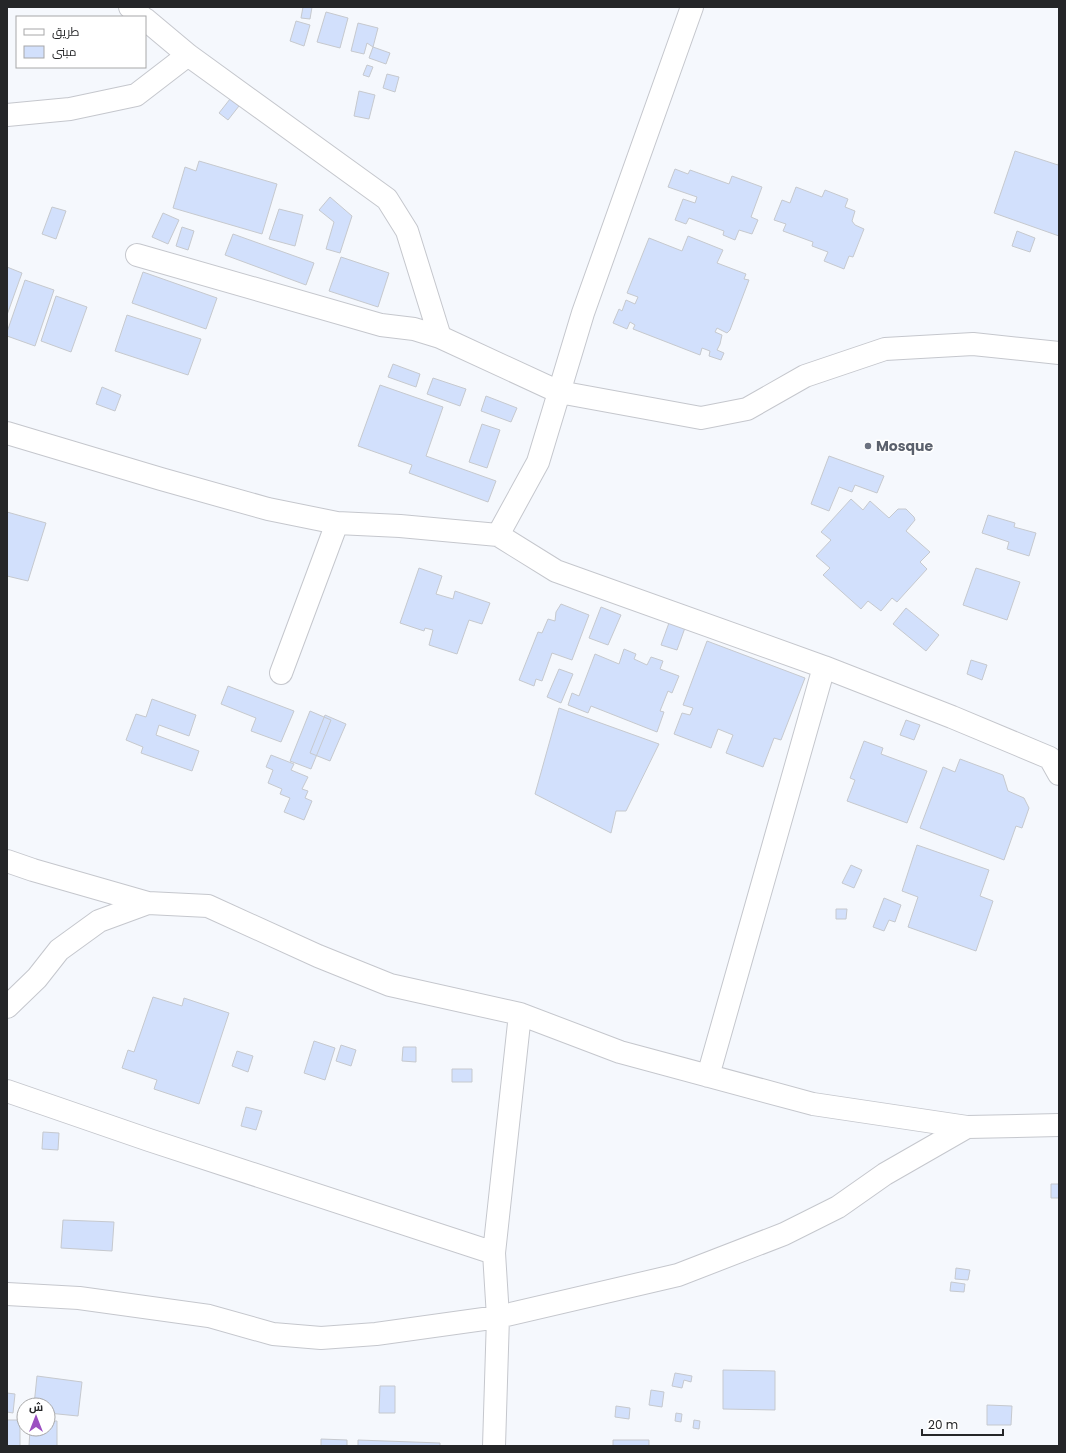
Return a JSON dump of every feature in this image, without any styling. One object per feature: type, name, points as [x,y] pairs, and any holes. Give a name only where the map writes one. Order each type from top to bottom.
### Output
[{"type":"street","points":[[130,7],[141,16]]},
{"type":"street","points":[[498,535],[538,462],[583,312],[692,7]]},
{"type":"street","points":[[146,20],[188,56],[387,199],[408,231],[440,337]]},
{"type":"street","points":[[7,115],[70,109],[136,95],[188,56]]},
{"type":"street","points":[[137,255],[381,325],[414,329],[440,337],[559,392],[701,418],[747,409],[805,376],[885,349],[973,344],[1059,353]]},
{"type":"street","points":[[7,433],[153,477],[268,509],[336,523],[400,526],[498,535],[556,571],[824,667],[952,717],[1050,758],[1059,774]]},
{"type":"street","points":[[281,673],[336,523]]},
{"type":"street","points":[[708,1076],[824,667]]},
{"type":"street","points":[[7,861],[33,870],[148,903],[208,906],[318,956],[390,986],[520,1014],[620,1052],[813,1104],[967,1127],[1059,1125]]},
{"type":"street","points":[[7,1007],[37,978],[59,950],[64,946],[99,921],[148,903]]},
{"type":"street","points":[[494,1446],[498,1317],[494,1253],[520,1014]]},
{"type":"street","points":[[7,1091],[156,1142],[494,1253]]},
{"type":"street","points":[[7,1294],[79,1298],[209,1316],[273,1334],[321,1338],[376,1334],[498,1317],[678,1275],[784,1234],[838,1207],[885,1174],[967,1127]]},
{"type":"building","points":[[303,7],[312,7],[310,19],[301,18]]},
{"type":"building","points":[[326,12],[348,18],[340,48],[317,42]]},
{"type":"building","points":[[296,21],[310,25],[304,46],[290,41]]},
{"type":"building","points":[[358,23],[378,28],[373,47],[367,43],[364,54],[351,51]]},
{"type":"building","points":[[373,47],[390,53],[386,64],[369,58]]},
{"type":"building","points":[[367,65],[373,67],[369,77],[363,75]]},
{"type":"building","points":[[387,74],[399,77],[395,92],[383,88]]},
{"type":"building","points":[[359,91],[375,95],[369,119],[354,116]]},
{"type":"building","points":[[230,99],[239,106],[228,120],[219,113]]},
{"type":"building","points":[[1015,151],[1058,165],[1059,161],[1059,236],[994,213]]},
{"type":"building","points":[[199,161],[277,184],[262,234],[173,208],[185,167],[196,171]]},
{"type":"building","points":[[675,169],[688,174],[690,170],[729,184],[732,176],[762,187],[751,217],[758,220],[752,234],[739,230],[735,240],[723,235],[724,231],[689,218],[686,224],[675,220],[683,199],[695,203],[697,197],[668,187]]},
{"type":"building","points":[[796,187],[822,197],[825,190],[848,199],[845,207],[855,211],[852,221],[855,225],[864,229],[853,257],[849,256],[844,269],[824,261],[828,252],[812,246],[813,242],[783,231],[786,224],[774,220],[782,200],[790,203]]},
{"type":"building","points":[[330,197],[352,216],[340,253],[326,249],[334,222],[319,210]]},
{"type":"building","points":[[52,207],[66,211],[56,239],[42,234]]},
{"type":"building","points":[[279,209],[303,215],[295,246],[269,239]]},
{"type":"building","points":[[163,213],[179,220],[168,244],[152,237]]},
{"type":"building","points":[[182,227],[194,231],[188,250],[176,246]]},
{"type":"building","points":[[1017,231],[1035,238],[1030,252],[1012,246]]},
{"type":"building","points":[[233,234],[314,263],[306,285],[225,255]]},
{"type":"building","points":[[688,236],[723,250],[717,263],[746,274],[744,279],[749,280],[730,330],[727,333],[717,328],[715,332],[722,335],[717,350],[724,353],[721,360],[709,356],[710,351],[702,348],[700,355],[633,329],[635,325],[630,322],[627,329],[613,323],[619,309],[622,311],[626,300],[635,304],[638,297],[627,293],[649,238],[682,251]]},
{"type":"building","points":[[341,257],[389,273],[378,307],[329,291]]},
{"type":"building","points":[[7,267],[22,273],[7,315]]},
{"type":"building","points":[[143,272],[217,298],[206,329],[132,303]]},
{"type":"building","points":[[25,280],[54,290],[35,346],[7,336],[7,332]]},
{"type":"building","points":[[56,296],[87,307],[71,352],[41,341]]},
{"type":"building","points":[[127,315],[201,339],[188,375],[115,351]]},
{"type":"building","points":[[393,364],[420,374],[416,387],[388,377]]},
{"type":"building","points":[[433,378],[466,389],[460,406],[427,394]]},
{"type":"building","points":[[380,385],[443,407],[426,456],[496,481],[488,502],[409,473],[412,465],[358,446]]},
{"type":"building","points":[[102,387],[121,395],[115,411],[96,404]]},
{"type":"building","points":[[486,396],[517,408],[511,422],[481,411]]},
{"type":"building","points":[[482,424],[500,430],[487,468],[469,462]]},
{"type":"building","points":[[829,456],[884,476],[877,493],[855,485],[852,492],[839,487],[829,511],[811,504]]},
{"type":"building","points":[[851,499],[863,510],[870,501],[889,518],[898,509],[906,509],[915,520],[906,531],[930,552],[920,562],[927,569],[897,602],[892,598],[881,611],[868,601],[861,609],[823,575],[830,568],[816,556],[831,540],[821,532]]},
{"type":"building","points":[[7,512],[46,523],[28,581],[7,576]]},
{"type":"building","points":[[988,515],[1015,523],[1014,527],[1036,533],[1029,556],[1007,549],[1009,542],[982,533]]},
{"type":"building","points":[[419,568],[442,576],[436,594],[453,599],[455,591],[490,603],[482,624],[469,620],[457,654],[429,645],[433,630],[425,628],[424,631],[400,623]]},
{"type":"building","points":[[976,568],[1020,582],[1007,620],[963,605]]},
{"type":"building","points":[[561,604],[589,615],[572,660],[552,653],[542,681],[536,679],[534,686],[519,680],[538,632],[542,633],[548,619],[555,621],[556,612]]},
{"type":"building","points":[[601,607],[621,615],[608,645],[589,638]]},
{"type":"building","points":[[906,608],[939,635],[926,651],[893,624]]},
{"type":"building","points":[[670,620],[686,625],[677,650],[661,645]]},
{"type":"building","points":[[707,641],[805,678],[781,740],[774,738],[763,767],[726,753],[733,735],[718,729],[711,748],[674,734],[682,713],[690,715],[693,708],[683,705]]},
{"type":"building","points":[[624,649],[636,654],[634,659],[647,665],[651,657],[663,661],[660,669],[679,676],[672,693],[668,691],[660,711],[664,712],[657,732],[591,706],[588,713],[568,705],[572,693],[579,696],[595,654],[619,664]]},
{"type":"building","points":[[971,660],[987,665],[982,680],[967,674]]},
{"type":"building","points":[[559,669],[573,674],[561,703],[547,697]]},
{"type":"building","points":[[228,686],[294,711],[281,742],[251,731],[256,718],[221,704]]},
{"type":"building","points":[[152,699],[196,715],[189,736],[159,725],[156,735],[199,751],[192,771],[141,753],[143,747],[126,740],[136,714],[146,717]]},
{"type":"building","points":[[559,708],[659,744],[626,811],[616,811],[611,833],[535,794]]},
{"type":"building","points":[[310,711],[331,720],[311,769],[290,761]]},
{"type":"building","points":[[325,715],[346,724],[330,761],[310,753]]},
{"type":"building","points":[[906,720],[920,725],[914,740],[900,735]]},
{"type":"building","points":[[864,741],[883,748],[881,754],[927,771],[907,823],[847,801],[855,780],[850,778]]},
{"type":"building","points":[[271,755],[294,764],[291,770],[308,777],[302,789],[308,791],[305,798],[312,801],[304,820],[284,812],[290,798],[280,794],[282,789],[268,783],[273,770],[266,767]]},
{"type":"building","points":[[960,759],[1003,775],[1008,791],[1024,798],[1029,808],[1022,828],[1016,826],[1004,860],[920,828],[943,767],[955,772]]},
{"type":"building","points":[[917,845],[989,870],[980,896],[993,901],[976,951],[908,927],[918,897],[902,891]]},
{"type":"building","points":[[851,865],[862,870],[854,888],[842,883]]},
{"type":"building","points":[[884,898],[901,905],[895,922],[889,920],[884,931],[873,927]]},
{"type":"building","points":[[836,909],[847,909],[846,919],[836,919]]},
{"type":"building","points":[[153,997],[182,1006],[184,998],[229,1013],[199,1104],[154,1089],[157,1080],[122,1068],[128,1050],[134,1052]]},
{"type":"building","points":[[314,1041],[335,1048],[325,1080],[304,1073]]},
{"type":"building","points":[[341,1045],[356,1050],[351,1066],[336,1061]]},
{"type":"building","points":[[403,1047],[416,1047],[416,1062],[402,1061]]},
{"type":"building","points":[[237,1051],[253,1056],[248,1072],[232,1066]]},
{"type":"building","points":[[452,1069],[472,1069],[472,1082],[452,1082]]},
{"type":"building","points":[[246,1107],[262,1111],[256,1130],[241,1126]]},
{"type":"building","points":[[43,1132],[59,1133],[58,1150],[42,1149]]},
{"type":"building","points":[[1051,1184],[1059,1184],[1059,1198],[1051,1198]]},
{"type":"building","points":[[63,1220],[114,1222],[112,1251],[61,1248]]},
{"type":"building","points":[[956,1268],[970,1270],[968,1280],[955,1279]]},
{"type":"building","points":[[951,1282],[965,1284],[964,1292],[950,1291]]},
{"type":"building","points":[[723,1370],[775,1371],[775,1410],[723,1409]]},
{"type":"building","points":[[675,1373],[692,1376],[691,1382],[684,1380],[682,1388],[672,1386]]},
{"type":"building","points":[[37,1376],[82,1382],[78,1416],[56,1414],[56,1397],[35,1397]]},
{"type":"building","points":[[380,1386],[395,1386],[395,1413],[379,1413]]},
{"type":"building","points":[[651,1390],[664,1392],[662,1407],[649,1405]]},
{"type":"building","points":[[7,1393],[15,1394],[13,1413],[7,1412]]},
{"type":"building","points":[[987,1405],[1012,1406],[1011,1425],[987,1425]]},
{"type":"building","points":[[616,1406],[630,1408],[629,1419],[615,1417]]},
{"type":"building","points":[[676,1413],[682,1414],[681,1422],[675,1421]]},
{"type":"building","points":[[7,1420],[16,1420],[16,1437],[20,1437],[20,1446],[7,1446]]},
{"type":"building","points":[[694,1420],[700,1421],[699,1429],[693,1428]]},
{"type":"building","points":[[57,1421],[57,1446],[29,1446],[30,1437],[56,1437]]},
{"type":"building","points":[[321,1439],[347,1440],[347,1446],[321,1446]]},
{"type":"building","points":[[358,1440],[440,1443],[440,1446],[358,1446]]},
{"type":"building","points":[[613,1440],[649,1440],[649,1446],[613,1446]]},
{"type":"place","name":"Mosque","points":[[868,446]]}]
